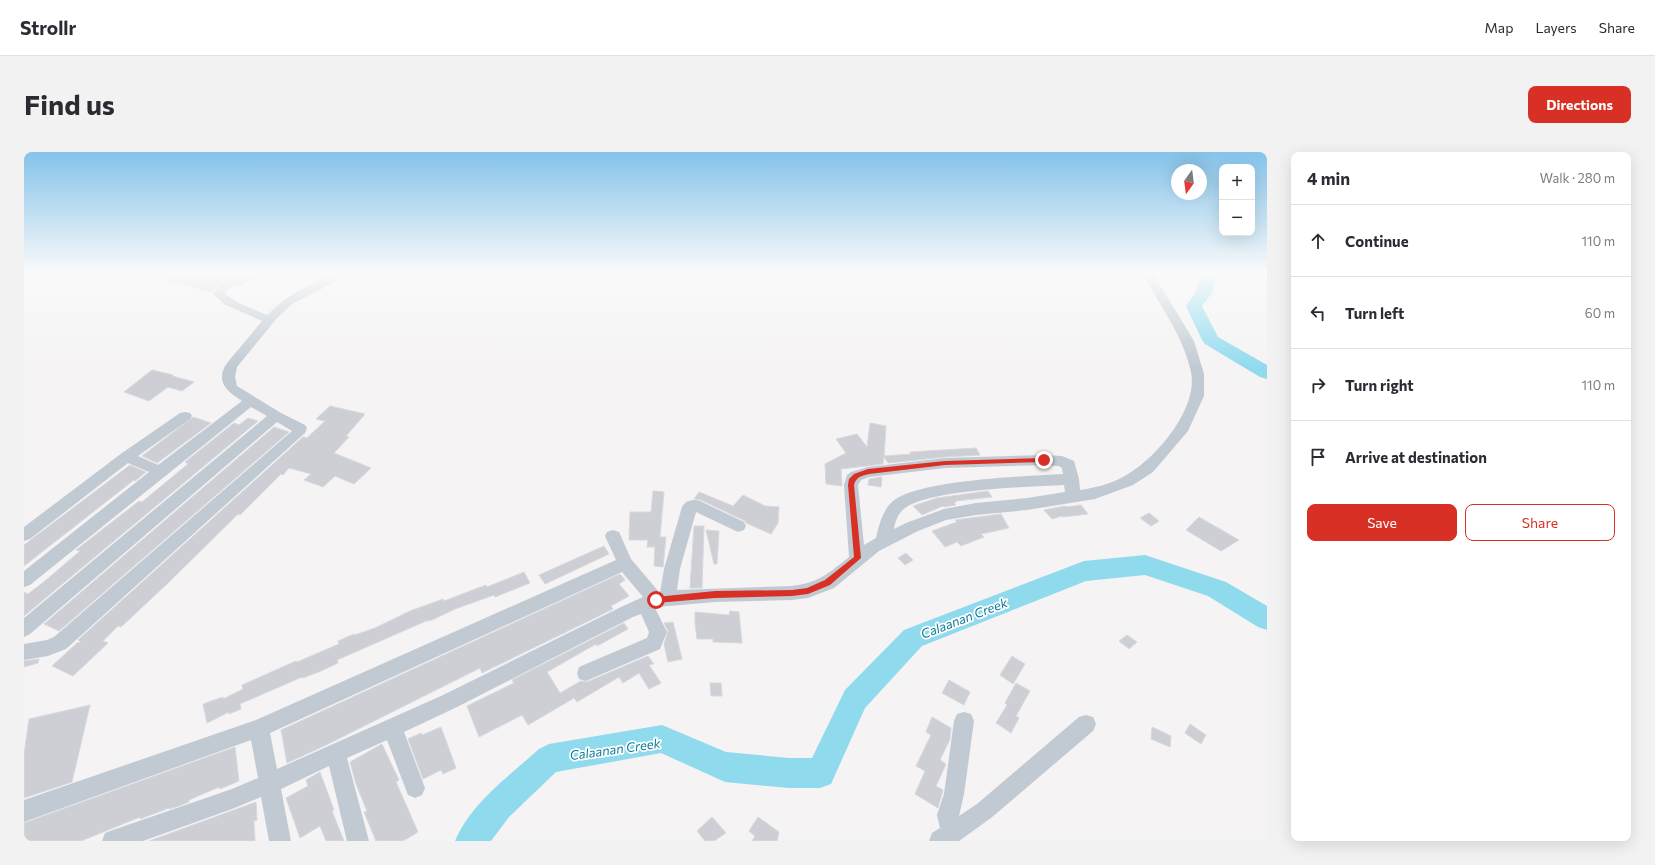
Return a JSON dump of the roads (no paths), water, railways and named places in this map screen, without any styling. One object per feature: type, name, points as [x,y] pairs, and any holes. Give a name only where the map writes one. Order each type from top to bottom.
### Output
[{"type":"street","points":[[234,304],[270,320]]},
{"type":"street","points":[[24,652],[48,648],[60,643],[298,433],[300,428],[250,401],[231,388],[228,378],[231,366],[270,320],[286,304]]},
{"type":"street","points":[[113,841],[232,799],[270,783],[448,702],[627,612],[656,601],[715,594],[792,593],[808,591],[828,583],[857,558],[883,541],[912,527],[944,515],[976,508],[1028,504],[1095,493],[1121,483],[1148,468],[1181,431],[1197,396],[1198,374],[1188,341],[1166,304]]},
{"type":"street","points":[[24,580],[160,470],[250,401]]},
{"type":"street","points":[[24,535],[127,457],[185,416]]},
{"type":"street","points":[[24,629],[276,416]]},
{"type":"street","points":[[127,457],[160,470]]},
{"type":"street","points":[[857,558],[851,485],[852,479],[868,472],[945,463],[1044,460],[1062,461],[1069,465],[1073,496]]},
{"type":"street","points":[[883,541],[888,521],[893,511],[898,504],[914,496],[947,489],[1072,479]]},
{"type":"street","points":[[586,673],[654,643],[658,632],[656,601],[672,569],[690,507],[695,505],[738,526]]},
{"type":"street","points":[[613,536],[626,563],[656,601]]},
{"type":"street","points":[[24,811],[259,728],[626,563]]},
{"type":"street","points":[[946,837],[948,814],[954,794],[964,721]]},
{"type":"street","points":[[946,837],[984,811],[1086,724]]},
{"type":"street","points":[[392,727],[415,788]]},
{"type":"street","points":[[259,728],[280,841]]},
{"type":"street","points":[[336,753],[358,841]]},
{"type":"waterway","name":"Calaanan Creek","points":[[1195,304],[1194,306],[1211,340],[1267,373]]},
{"type":"waterway","name":"Calaanan Creek","points":[[471,841],[498,806],[549,759],[662,739],[725,767],[789,773],[820,773],[855,699],[913,638],[1084,571],[1145,565],[1217,589],[1267,619]]}]
